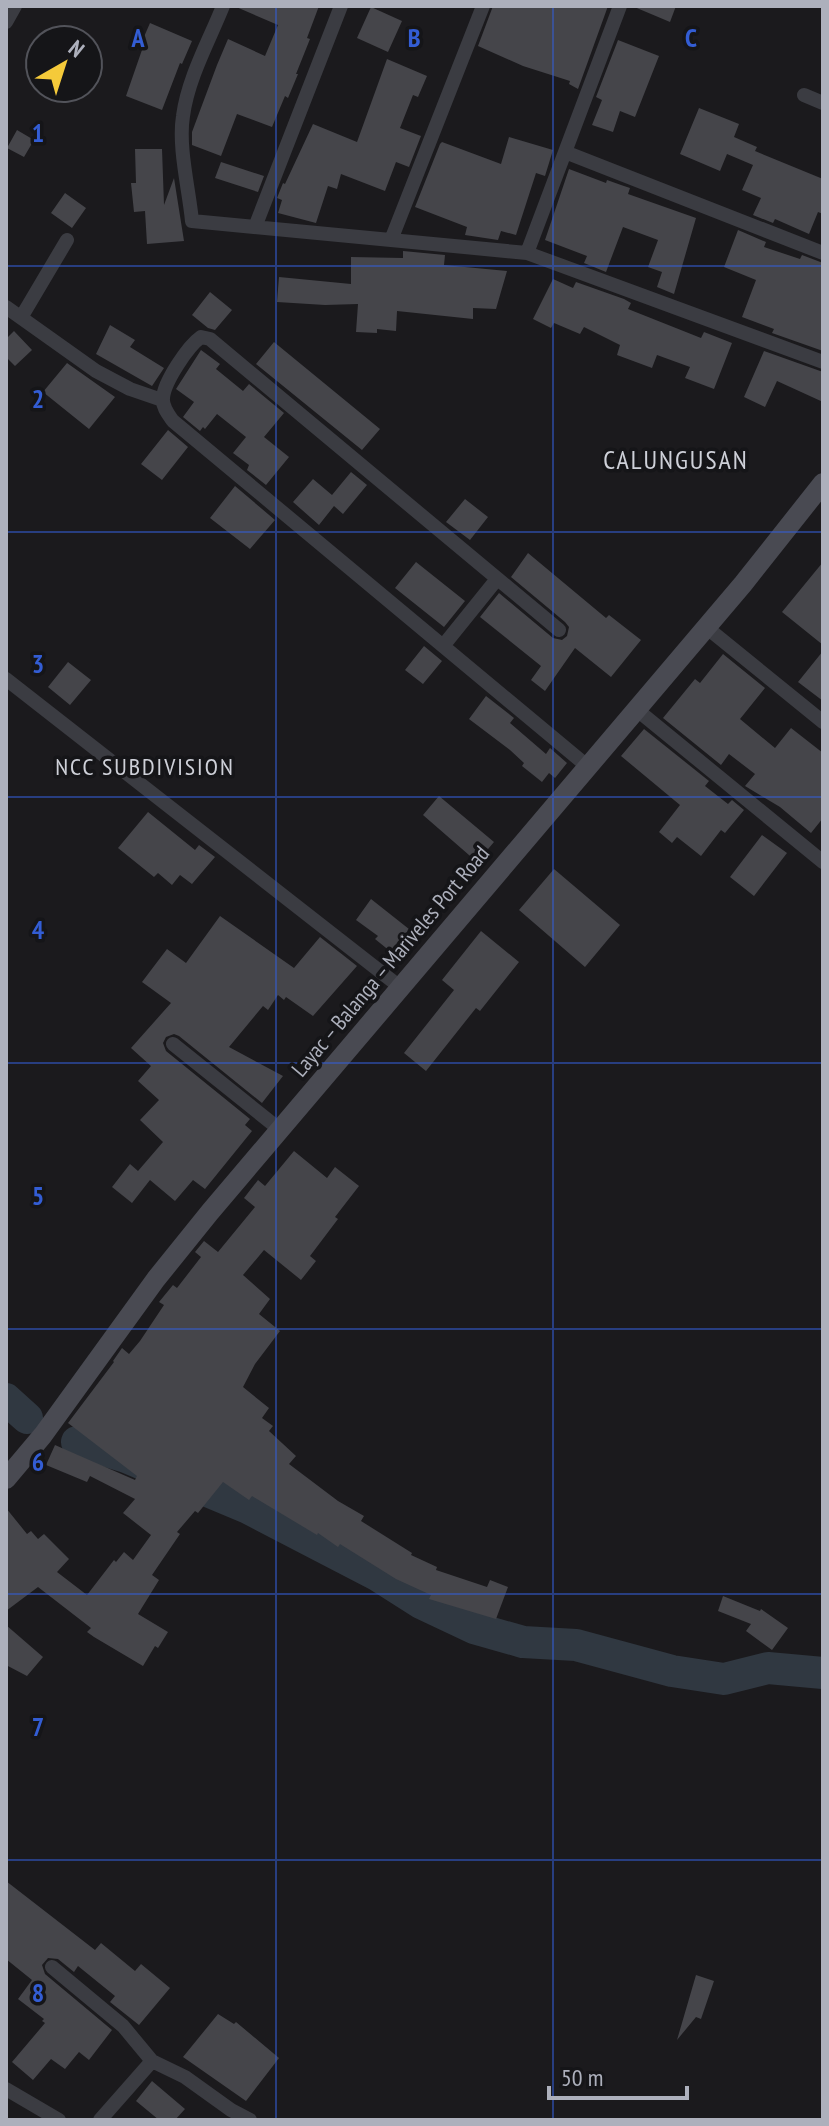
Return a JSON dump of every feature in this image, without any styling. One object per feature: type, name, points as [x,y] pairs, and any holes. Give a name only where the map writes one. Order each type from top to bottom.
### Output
[{"type":"main road","name":"Layac – Balanga – Mariveles Port Road","points":[[6,1479],[43,1435],[156,1279],[279,1129],[706,627],[823,483]]},
{"type":"street","points":[[6,22],[15,6]]},
{"type":"street","points":[[223,6],[189,91],[183,115],[192,221],[527,253],[823,362]]},
{"type":"street","points":[[255,227],[341,6]]},
{"type":"street","points":[[391,240],[483,6]]},
{"type":"street","points":[[527,253],[620,6]]},
{"type":"street","points":[[804,95],[823,103]]},
{"type":"street","points":[[565,152],[823,253]]},
{"type":"street","points":[[22,316],[67,240]]},
{"type":"street","points":[[6,307],[96,371],[130,389],[162,400]]},
{"type":"street","points":[[559,630],[207,337],[201,337],[192,345],[167,384],[162,400],[173,421],[587,766]]},
{"type":"street","points":[[443,646],[497,579]]},
{"type":"street","points":[[706,627],[823,722]]},
{"type":"street","points":[[6,679],[400,987]]},
{"type":"street","points":[[636,709],[823,862]]},
{"type":"street","points":[[173,1044],[279,1129]]},
{"type":"street","points":[[52,1967],[123,2026],[152,2061],[185,2077],[250,2120]]},
{"type":"street","points":[[100,2120],[152,2061]]},
{"type":"street","points":[[6,2089],[59,2120]]},
{"type":"building","points":[[234,6],[319,6],[298,74],[272,127],[237,114],[221,156],[192,145],[192,132],[228,39],[265,56],[278,25]]},
{"type":"building","points":[[493,6],[608,6],[578,89],[569,84],[570,81],[523,66],[478,46]]},
{"type":"building","points":[[632,6],[676,6],[670,22]]},
{"type":"building","points":[[371,7],[402,21],[388,52],[357,38]]},
{"type":"building","points":[[150,23],[192,41],[162,110],[126,96]]},
{"type":"building","points":[[618,40],[659,56],[635,117],[620,111],[613,132],[592,125],[602,100],[596,97]]},
{"type":"building","points":[[387,59],[427,76],[418,97],[413,95],[400,128],[421,136],[409,167],[396,162],[385,191],[341,174],[337,189],[328,186],[316,223],[278,213],[282,200],[277,198],[313,124],[357,142]]},
{"type":"building","points":[[699,108],[739,124],[734,137],[757,147],[755,151],[823,179],[823,214],[818,212],[809,234],[775,219],[773,223],[753,215],[761,198],[742,190],[753,165],[727,154],[720,171],[680,154]]},
{"type":"building","points":[[17,130],[34,140],[24,157],[7,148]]},
{"type":"building","points":[[509,137],[553,150],[545,176],[536,173],[516,235],[501,231],[498,240],[465,235],[467,227],[415,207],[442,142],[501,164]]},
{"type":"building","points":[[135,149],[162,149],[164,205],[174,178],[184,241],[147,244],[145,211],[134,212],[131,183],[136,183]]},
{"type":"building","points":[[221,162],[264,176],[258,192],[215,178]]},
{"type":"building","points":[[569,169],[630,188],[628,194],[696,218],[674,294],[657,287],[662,272],[648,267],[658,240],[623,227],[606,272],[584,263],[587,256],[545,240]]},
{"type":"building","points":[[65,193],[86,208],[72,228],[51,213]]},
{"type":"building","points":[[738,230],[766,242],[764,247],[823,263],[823,351],[772,333],[774,329],[742,317],[756,280],[724,267]]},
{"type":"building","points":[[403,251],[445,255],[444,265],[507,271],[496,309],[473,308],[473,319],[397,311],[396,331],[377,329],[377,333],[356,332],[358,304],[277,302],[279,277],[351,284],[351,257],[403,258]]},
{"type":"building","points":[[553,279],[573,288],[576,282],[624,299],[631,303],[628,309],[701,338],[704,332],[732,343],[714,389],[685,378],[690,367],[657,355],[652,368],[617,355],[620,345],[584,327],[580,334],[554,323],[551,328],[533,319]]},
{"type":"building","points":[[210,292],[232,310],[215,330],[192,315]]},
{"type":"building","points":[[110,325],[135,340],[130,347],[164,368],[152,386],[96,354]]},
{"type":"building","points":[[14,331],[32,350],[15,366],[6,357],[6,339]]},
{"type":"building","points":[[274,342],[380,429],[362,450],[256,364]]},
{"type":"building","points":[[201,350],[220,364],[216,369],[243,391],[249,384],[284,413],[264,437],[289,457],[266,485],[247,470],[249,465],[233,453],[246,437],[217,414],[200,431],[183,417],[194,402],[176,389]]},
{"type":"building","points":[[764,351],[823,372],[823,402],[777,381],[765,407],[744,397]]},
{"type":"building","points":[[67,363],[115,397],[89,429],[43,392]]},
{"type":"building","points":[[168,430],[188,447],[162,480],[141,464]]},
{"type":"building","points":[[351,472],[367,485],[343,514],[334,506],[319,525],[293,502],[313,479],[332,495]]},
{"type":"building","points":[[235,486],[275,520],[250,549],[210,518]]},
{"type":"building","points":[[465,499],[488,517],[470,540],[446,522]]},
{"type":"building","points":[[528,553],[606,618],[609,615],[641,640],[611,677],[575,648],[545,691],[531,680],[541,666],[480,617],[499,593],[553,638],[562,640],[567,636],[569,627],[565,622],[511,577]]},
{"type":"building","points":[[416,562],[465,601],[444,627],[395,588]]},
{"type":"building","points":[[823,562],[823,645],[782,612]]},
{"type":"building","points":[[424,646],[442,661],[423,684],[405,670]]},
{"type":"building","points":[[823,651],[823,701],[798,682]]},
{"type":"building","points":[[723,654],[765,688],[740,719],[775,748],[791,728],[823,753],[823,818],[811,833],[780,807],[745,786],[755,774],[729,754],[721,765],[663,718],[695,679],[700,683]]},
{"type":"building","points":[[68,662],[91,680],[70,705],[48,687]]},
{"type":"building","points":[[486,696],[514,718],[510,723],[546,754],[550,748],[567,763],[555,778],[549,773],[542,782],[522,766],[524,763],[510,750],[469,719]]},
{"type":"building","points":[[644,729],[709,781],[705,786],[728,804],[732,800],[744,810],[725,833],[721,830],[701,856],[677,837],[672,843],[659,832],[680,805],[621,756]]},
{"type":"building","points":[[439,796],[494,842],[477,862],[423,815]]},
{"type":"building","points":[[148,812],[195,850],[199,845],[215,857],[192,884],[180,875],[172,885],[158,873],[154,877],[118,848]]},
{"type":"building","points":[[762,835],[787,853],[754,896],[730,877]]},
{"type":"building","points":[[554,869],[620,925],[585,967],[519,910]]},
{"type":"building","points":[[371,899],[414,933],[396,956],[375,939],[378,936],[356,920]]},
{"type":"building","points":[[220,916],[294,968],[320,937],[357,966],[313,1016],[286,997],[284,1000],[278,995],[268,1010],[263,1006],[229,1047],[283,1076],[262,1103],[179,1036],[166,1037],[163,1043],[166,1051],[250,1119],[245,1125],[252,1131],[205,1189],[193,1180],[175,1201],[150,1180],[132,1203],[112,1187],[130,1164],[138,1171],[163,1142],[140,1120],[159,1100],[138,1081],[151,1066],[131,1048],[171,1003],[142,982],[167,949],[186,963]]},
{"type":"building","points":[[481,931],[519,962],[480,1011],[476,1008],[426,1071],[404,1053],[454,990],[442,980]]},
{"type":"building","points":[[294,1151],[327,1178],[335,1167],[359,1186],[310,1256],[316,1261],[301,1280],[264,1250],[243,1275],[270,1299],[259,1314],[280,1331],[255,1364],[243,1387],[269,1408],[262,1418],[273,1426],[269,1431],[296,1456],[289,1464],[338,1501],[364,1516],[361,1521],[411,1555],[437,1567],[436,1570],[487,1587],[490,1580],[508,1587],[496,1619],[429,1599],[431,1595],[396,1579],[340,1544],[338,1547],[252,1496],[249,1500],[223,1482],[198,1513],[195,1511],[177,1532],[180,1534],[152,1575],[159,1580],[138,1614],[168,1632],[143,1666],[87,1632],[91,1628],[38,1587],[6,1611],[6,1508],[27,1534],[31,1531],[38,1539],[44,1534],[69,1559],[57,1572],[87,1595],[114,1560],[116,1562],[124,1552],[133,1560],[151,1535],[123,1513],[135,1499],[90,1476],[87,1482],[46,1465],[55,1445],[135,1480],[137,1476],[68,1423],[122,1348],[129,1354],[140,1341],[164,1305],[159,1302],[173,1285],[177,1288],[201,1257],[195,1252],[204,1241],[218,1252],[255,1207],[244,1198],[258,1180],[265,1186]]},
{"type":"building","points":[[723,1596],[761,1609],[788,1628],[772,1650],[746,1631],[751,1624],[718,1611]]},
{"type":"building","points":[[6,1625],[43,1657],[27,1676],[6,1665]]},
{"type":"building","points":[[6,1881],[95,1950],[101,1943],[135,1971],[141,1964],[170,1988],[139,2025],[110,2002],[115,1996],[78,1966],[74,1972],[58,1959],[48,1958],[42,1965],[45,1974],[112,2030],[89,2060],[79,2052],[65,2069],[51,2059],[33,2080],[12,2062],[45,2023],[18,1999],[32,1980],[6,1959]]},
{"type":"building","points":[[696,1975],[714,1981],[701,2019],[696,2017],[677,2040]]},
{"type":"building","points":[[218,2014],[234,2024],[236,2022],[279,2058],[246,2101],[183,2057]]},
{"type":"building","points":[[152,2081],[185,2109],[175,2120],[159,2120],[136,2101]]},
{"type":"waterway","points":[[6,1399],[27,1418]]},
{"type":"waterway","points":[[77,1442],[126,1457],[248,1508],[377,1575],[421,1603],[474,1628],[523,1642],[576,1645],[672,1671],[724,1679],[768,1668],[823,1673]]},
{"type":"district","name":"CALUNGUSAN","points":[[676,460]]},
{"type":"district","name":"NCC SUBDIVISION","points":[[145,767]]}]
